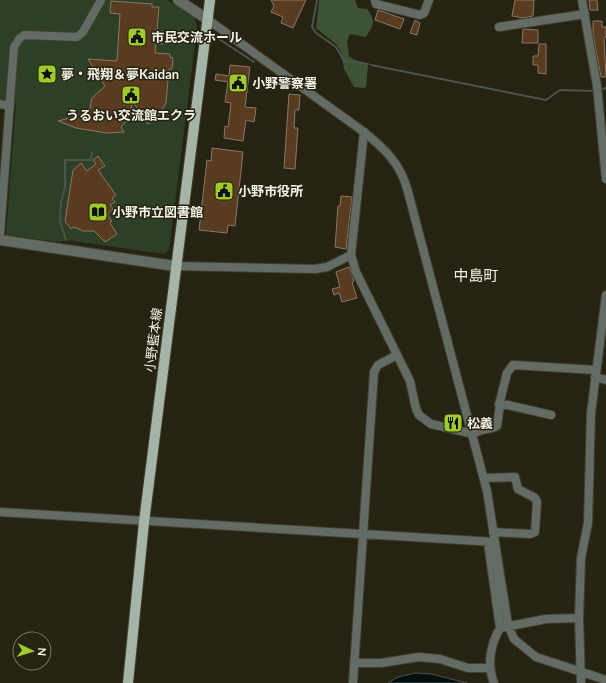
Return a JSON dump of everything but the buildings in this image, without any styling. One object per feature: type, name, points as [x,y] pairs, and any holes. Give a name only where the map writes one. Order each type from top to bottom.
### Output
[{"type":"main road","name":"小野藍本線","points":[[128,683],[144,522],[206,19],[210,0]]},
{"type":"street","points":[[0,234],[3,152],[10,106],[14,47],[19,39],[24,35],[33,34],[77,37],[83,32],[101,0]]},
{"type":"street","points":[[178,0],[364,132],[387,151],[398,166],[405,180],[484,478],[493,532],[491,543],[504,626],[514,639],[536,657],[606,680]]},
{"type":"street","points":[[376,0],[376,4],[420,14],[424,13],[428,0]]},
{"type":"street","points":[[582,0],[598,86],[606,179]]},
{"type":"street","points":[[499,27],[585,14]]},
{"type":"street","points":[[0,104],[10,106]]},
{"type":"street","points":[[364,132],[351,255],[356,272],[410,381],[419,415],[431,424],[473,434],[479,430],[497,426],[500,405],[499,399],[507,373],[513,365],[596,373],[606,380]]},
{"type":"street","points":[[0,240],[175,266],[315,269],[327,266],[351,255]]},
{"type":"street","points":[[581,683],[579,618],[581,558],[588,523],[592,413],[606,295]]},
{"type":"street","points":[[353,683],[374,372],[378,365],[397,355]]},
{"type":"street","points":[[500,405],[508,405],[551,414]]},
{"type":"street","points":[[484,478],[515,477],[518,489],[534,498],[537,502],[535,532],[530,534],[493,532]]},
{"type":"street","points":[[0,512],[491,543]]},
{"type":"street","points":[[494,683],[490,668],[493,640],[504,626],[546,619],[579,618]]},
{"type":"street","points":[[354,663],[380,663],[419,657],[440,659],[468,668],[490,668]]},
{"type":"green space","points":[[0,0],[167,0],[195,18],[197,28],[169,250],[164,254],[66,240],[60,242],[6,235],[16,103],[0,101]]},
{"type":"green space","points":[[319,0],[355,0],[358,8],[367,9],[370,13],[373,23],[366,37],[350,34],[347,41],[349,56],[368,65],[366,87],[354,87],[344,69],[341,52],[337,45],[316,28]]},
{"type":"shaded area","points":[[415,673],[431,674],[467,683],[388,683],[398,677]]},
{"type":"waterway","points":[[317,0],[312,27],[316,33],[336,47],[344,61],[368,64]]},
{"type":"waterway","points":[[216,37],[254,62]]},
{"type":"waterway","points":[[159,44],[173,43]]},
{"type":"waterway","points":[[371,65],[546,100],[560,90],[595,91]]},
{"type":"waterway","points":[[602,89],[606,88]]},
{"type":"waterway","points":[[66,240],[60,221],[61,202],[65,187],[65,160],[91,160],[92,153]]},
{"type":"place","name":"市民交流ホール","points":[[137,37]]},
{"type":"place","name":"夢・飛翔＆夢Kaidan","points":[[47,74]]},
{"type":"place","name":"小野警察署","points":[[238,83]]},
{"type":"place","name":"うるおい交流館エクラ","points":[[131,95]]},
{"type":"place","name":"小野市役所","points":[[224,191]]},
{"type":"place","name":"小野市立図書館","points":[[98,212]]},
{"type":"place","name":"松義","points":[[453,423]]},
{"type":"district","name":"中島町","points":[[476,276]]}]
